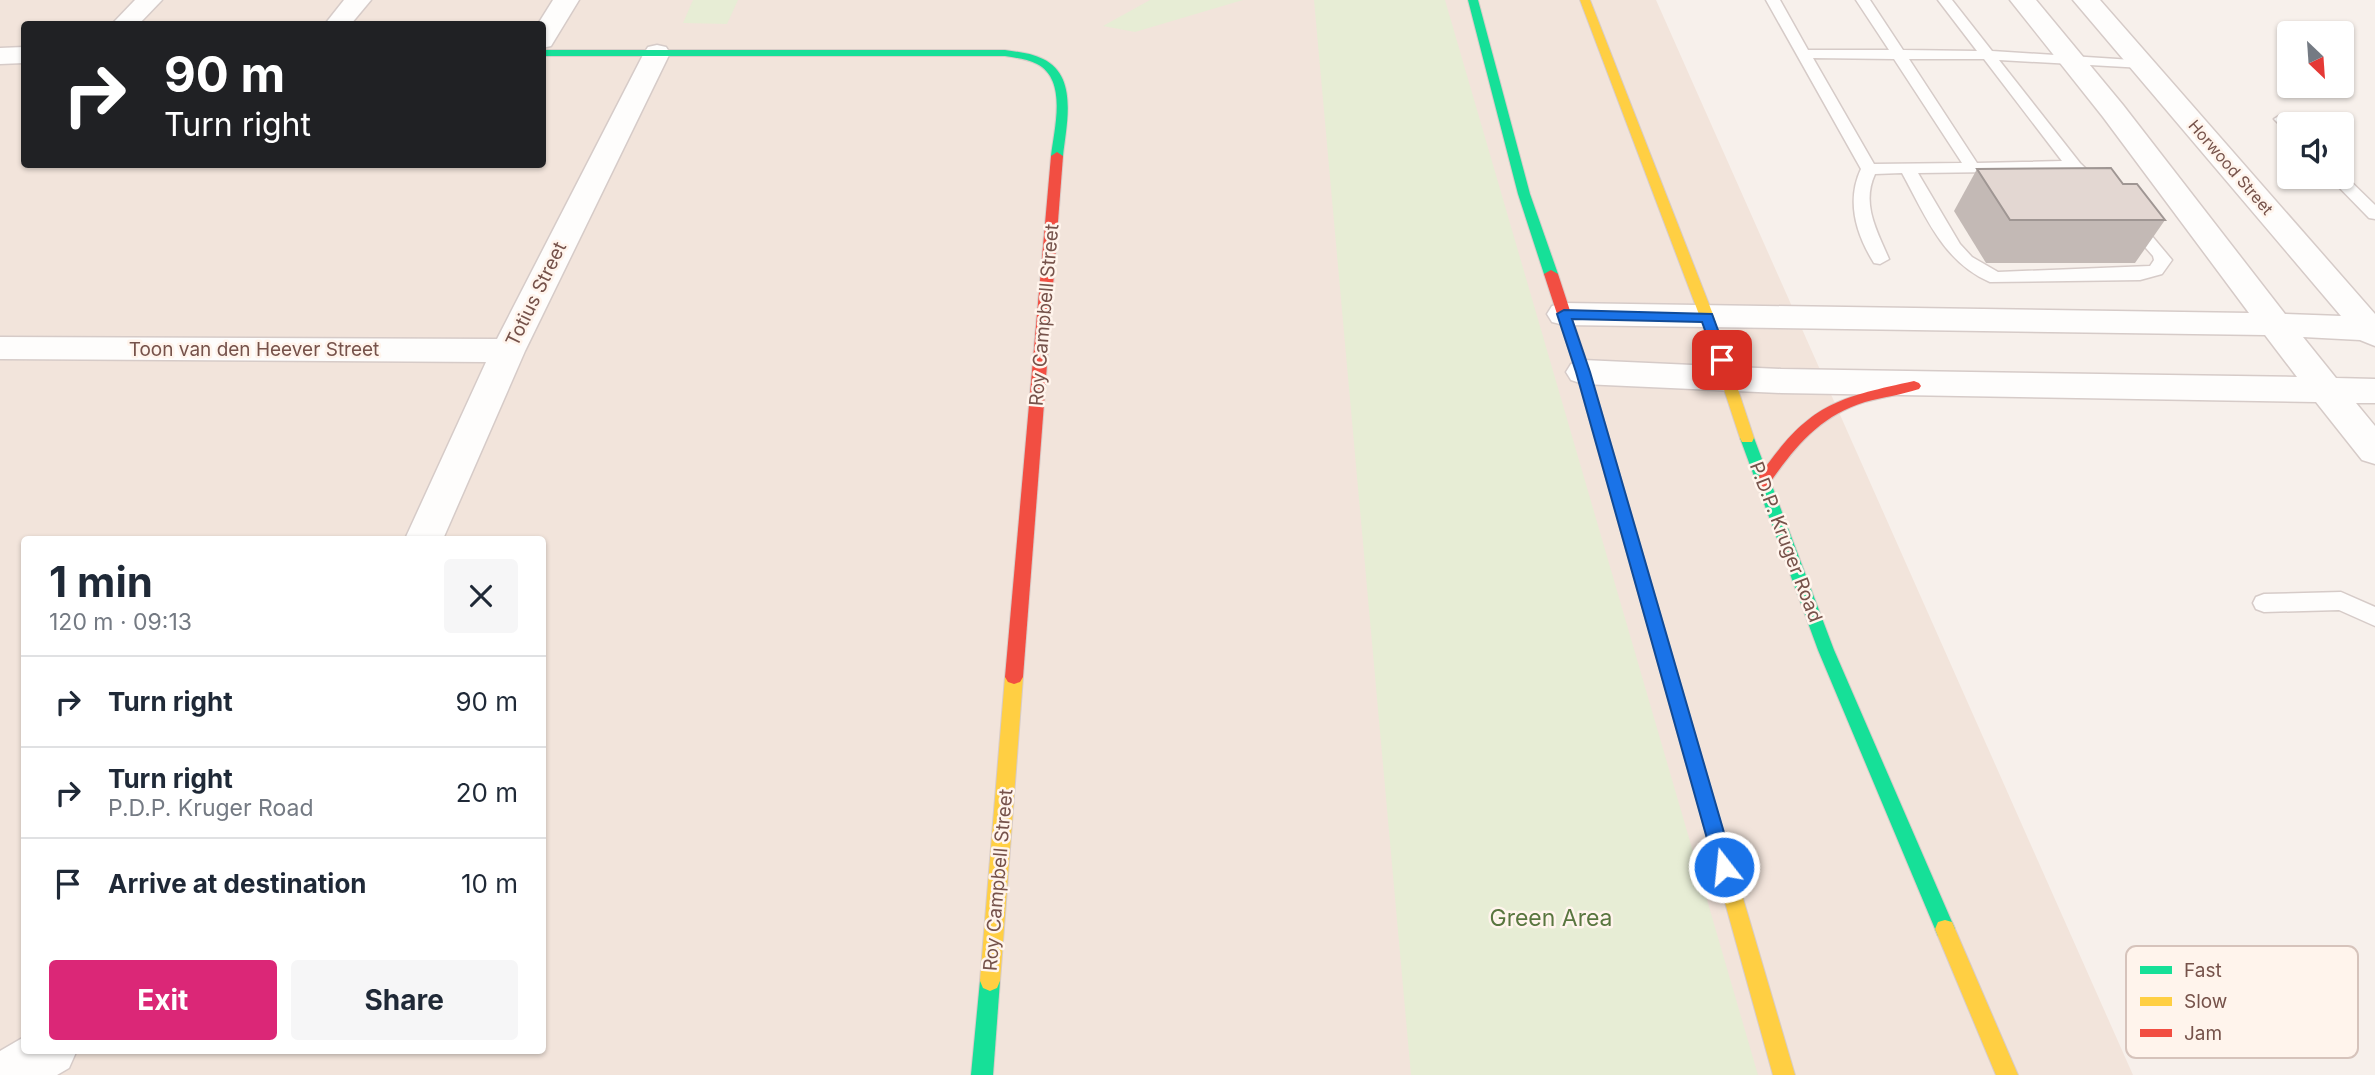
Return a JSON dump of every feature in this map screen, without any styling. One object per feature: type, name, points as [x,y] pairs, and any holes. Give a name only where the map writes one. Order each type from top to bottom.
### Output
[{"type":"street","points":[[128,21],[149,0]]},
{"type":"street","points":[[340,21],[358,0]]},
{"type":"street","points":[[546,33],[566,0]]},
{"type":"street","points":[[1472,0],[1524,194],[1583,372],[1784,1075]]},
{"type":"street","name":"P.D.P. Kruger Road","points":[[1585,0],[1707,317],[1762,483],[1826,650],[2007,1075]]},
{"type":"street","points":[[2023,0],[2074,60],[2274,324],[2375,451]]},
{"type":"street","name":"Horwood Street","points":[[2086,0],[2373,331]]},
{"type":"street","name":"Roy Campbell Street","points":[[546,53],[1005,53],[1037,60],[1055,70],[1061,85],[1060,120],[982,1075]]},
{"type":"street","name":"Totius Street","points":[[425,536],[508,351],[657,53]]},
{"type":"street","points":[[0,56],[21,55]]},
{"type":"street","points":[[1564,314],[2274,324],[2373,331]]},
{"type":"street","name":"Toon van den Heever Street","points":[[0,348],[508,351]]},
{"type":"street","points":[[1583,372],[1729,381],[1914,386],[2375,391]]},
{"type":"street","points":[[1762,483],[1796,433],[1820,412],[1853,399],[1914,386]]},
{"type":"street","points":[[9,1075],[44,1054]]},
{"type":"lane","points":[[1773,0],[1869,169]]},
{"type":"lane","points":[[1863,0],[1973,168]]},
{"type":"lane","points":[[1907,168],[1955,250],[1980,272],[1996,278],[2140,274],[2161,266],[2160,254],[2074,166],[1984,55],[1945,0]]},
{"type":"lane","points":[[1804,54],[1984,55],[2143,64]]},
{"type":"lane","points":[[1869,169],[2074,166]]},
{"type":"lane","points":[[1869,169],[1860,185],[1860,202],[1880,259]]},
{"type":"lane","points":[[2349,189],[2375,214]]},
{"type":"lane","points":[[2264,603],[2341,601],[2375,617]]},
{"type":"shaded area","points":[[0,0],[1656,0],[2133,1075],[0,1075]]},
{"type":"green space","points":[[693,0],[738,0],[727,24],[683,23]]},
{"type":"green space","points":[[1150,0],[1243,0],[1135,32],[1103,26]]},
{"type":"green space","name":"Green Area","points":[[1314,0],[1445,0],[1758,1075],[1411,1075]]},
{"type":"building","points":[[2111,168],[2123,184],[2137,184],[2165,220],[2010,220],[1977,169]]},
{"type":"traffic: fast","points":[[1473,0],[1524,194],[1551,274]]},
{"type":"traffic: fast","points":[[546,53],[1005,53],[1022,56],[1047,66],[1059,84],[1062,108],[1057,156]]},
{"type":"traffic: fast","points":[[1747,438],[1826,650],[1945,929]]},
{"type":"traffic: fast","points":[[982,1075],[990,981]]},
{"type":"traffic: slow","points":[[1585,0],[1707,317],[1747,438]]},
{"type":"traffic: slow","points":[[990,981],[1014,677]]},
{"type":"traffic: slow","points":[[1711,820],[1784,1075]]},
{"type":"traffic: slow","points":[[1945,929],[2007,1075]]},
{"type":"traffic: jam","points":[[1014,677],[1057,156]]},
{"type":"traffic: jam","points":[[1551,274],[1583,372],[1711,820]]},
{"type":"traffic: jam","points":[[1762,483],[1794,439],[1825,414],[1862,398],[1914,386]]},
{"type":"route","points":[[1722,360],[1707,317],[1564,314],[1583,372],[1724,867]]}]
